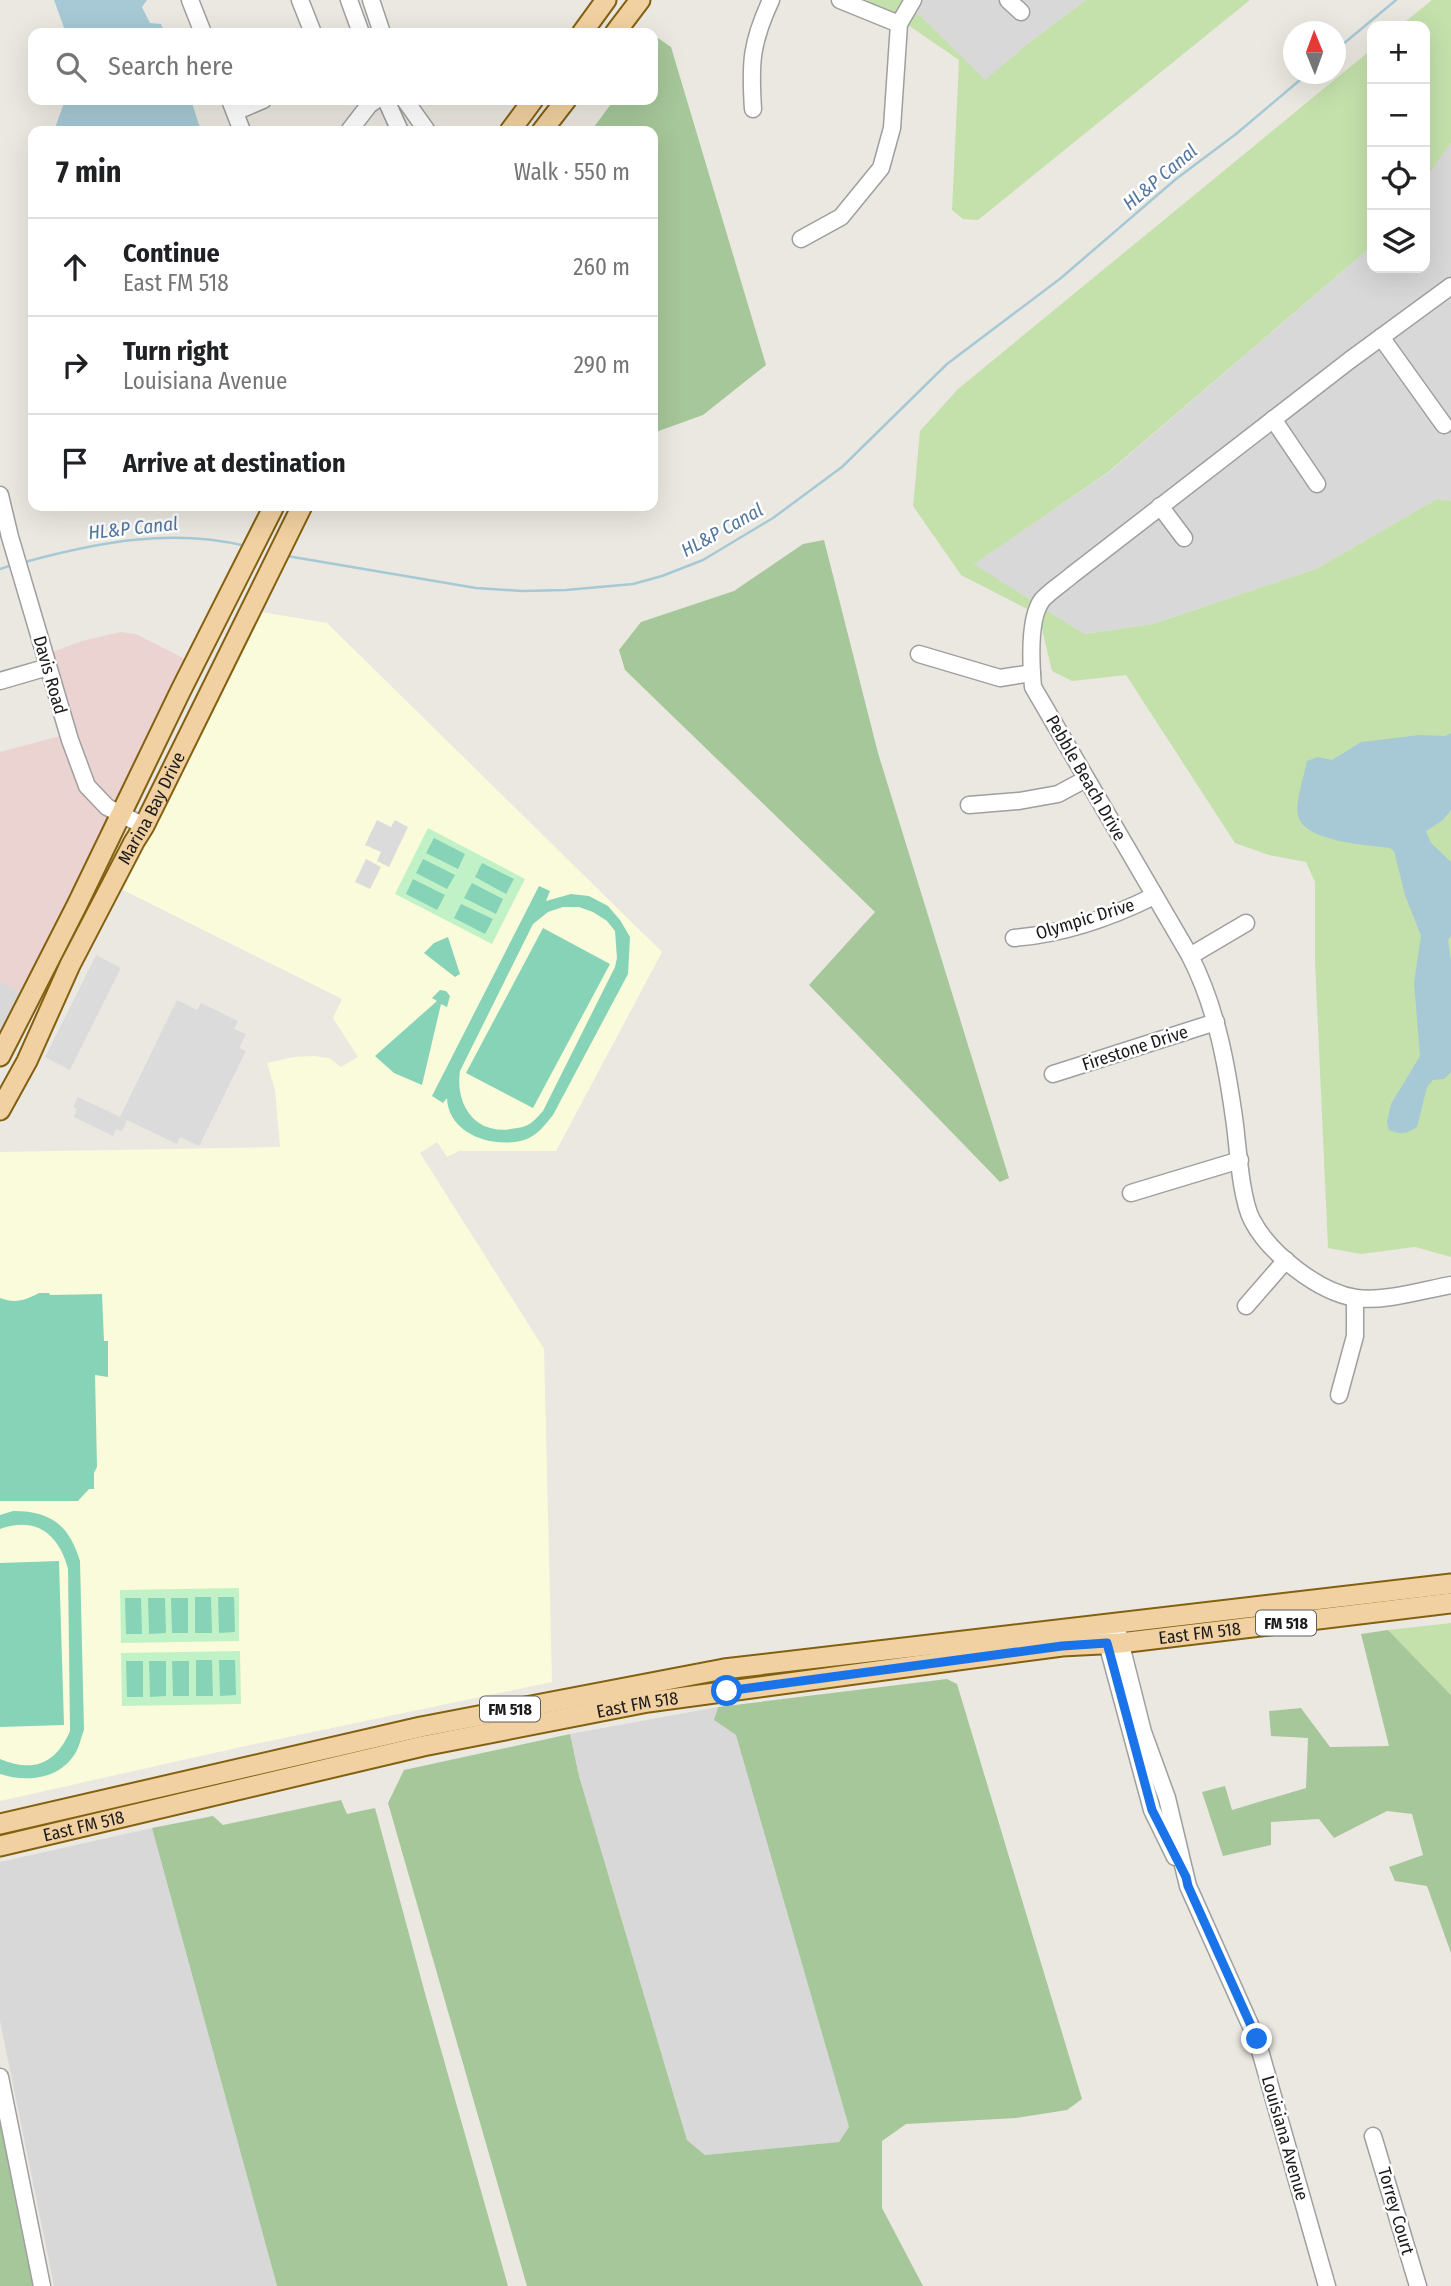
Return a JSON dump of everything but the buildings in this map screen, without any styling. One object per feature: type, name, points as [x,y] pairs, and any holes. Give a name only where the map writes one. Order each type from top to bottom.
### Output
[{"type":"main road","points":[[586,28],[606,0]]},
{"type":"main road","points":[[619,28],[640,0]]},
{"type":"main road","points":[[514,126],[529,105]]},
{"type":"main road","points":[[546,126],[562,105]]},
{"type":"main road","name":"Marina Bay Drive","points":[[1,1051],[77,905],[271,511]]},
{"type":"main road","name":"Marina Bay Drive","points":[[0,1110],[27,1061],[70,965],[145,826],[299,511]]},
{"type":"main road","points":[[203,645],[229,657]]},
{"type":"main road","points":[[77,905],[96,915]]},
{"type":"main road","points":[[52,951],[70,965]]},
{"type":"main road","name":"East FM 518","points":[[0,1846],[277,1781],[534,1704],[724,1669],[909,1647],[1111,1634],[1303,1611],[1451,1584]]},
{"type":"main road","name":"East FM 518","points":[[1303,1611],[1451,1603]]},
{"type":"main road","name":"East FM 518","points":[[0,1824],[269,1761],[422,1737],[537,1724],[648,1702],[1062,1646],[1111,1634]]},
{"type":"main road","points":[[909,1647],[912,1667]]},
{"type":"main road","points":[[724,1669],[727,1691]]},
{"type":"main road","points":[[534,1704],[537,1724]]},
{"type":"main road","points":[[269,1761],[277,1781]]},
{"type":"main road","points":[[51,1811],[57,1834]]},
{"type":"street","points":[[190,0],[201,28]]},
{"type":"street","points":[[300,0],[311,28]]},
{"type":"street","points":[[349,0],[359,28]]},
{"type":"street","points":[[371,0],[380,28]]},
{"type":"street","points":[[753,109],[753,44],[771,0]]},
{"type":"street","points":[[840,0],[899,24]]},
{"type":"street","points":[[802,239],[841,217],[881,168],[892,128],[899,24],[913,0]]},
{"type":"street","points":[[1008,0],[1021,12]]},
{"type":"street","points":[[353,126],[369,105]]},
{"type":"street","points":[[388,105],[398,126]]},
{"type":"street","points":[[409,105],[423,126]]},
{"type":"street","points":[[232,106],[240,126]]},
{"type":"street","name":"Pebble Beach Drive","points":[[1451,286],[1160,506],[1042,601],[1032,633],[1033,687],[1204,984],[1216,1022],[1251,1219],[1267,1241],[1298,1272],[1323,1287],[1355,1298],[1376,1298],[1451,1285]]},
{"type":"street","points":[[1381,337],[1444,425]]},
{"type":"street","points":[[1273,419],[1317,484]]},
{"type":"street","name":"Davis Road","points":[[0,495],[69,740],[87,786],[107,807],[145,826]]},
{"type":"street","points":[[1160,506],[1184,538]]},
{"type":"street","points":[[919,654],[1000,678],[1032,673]]},
{"type":"street","points":[[0,681],[48,667]]},
{"type":"street","points":[[969,806],[1019,802],[1058,794],[1086,779]]},
{"type":"street","name":"Olympic Drive","points":[[1014,938],[1038,936],[1125,911],[1154,896]]},
{"type":"street","points":[[1190,956],[1246,923]]},
{"type":"street","name":"Firestone Drive","points":[[1053,1074],[1216,1022]]},
{"type":"street","points":[[1,1051],[27,1061]]},
{"type":"street","points":[[1131,1192],[1240,1160]]},
{"type":"street","points":[[1246,1306],[1286,1260]]},
{"type":"street","points":[[1339,1395],[1355,1336],[1355,1298]]},
{"type":"street","name":"Louisiana Avenue","points":[[1111,1634],[1167,1798],[1188,1886],[1257,2039],[1327,2286]]},
{"type":"street","points":[[0,2077],[42,2286]]},
{"type":"street","name":"Torrey Court","points":[[1373,2136],[1418,2286]]},
{"type":"shaded area","points":[[901,0],[1086,0],[1030,42],[985,81],[924,19]]},
{"type":"shaded area","points":[[1451,143],[1451,501],[1437,499],[1316,569],[1153,624],[1084,634],[973,564],[1108,473],[1367,250],[1367,273],[1430,273],[1430,172]]},
{"type":"shaded area","points":[[261,612],[327,623],[662,952],[556,1151],[459,1151],[447,1157],[437,1142],[420,1153],[544,1349],[552,1682],[0,1801],[0,1152],[280,1147],[275,1090],[267,1063],[313,1056],[329,1058],[341,1067],[358,1057],[333,1018],[342,999],[123,890]]},
{"type":"shaded area","points":[[120,632],[136,634],[189,661],[26,995],[0,982],[0,752],[75,732],[50,653],[82,641]]},
{"type":"shaded area","points":[[377,820],[391,827],[395,820],[408,827],[389,867],[377,861],[381,852],[365,845]]},
{"type":"shaded area","points":[[366,859],[381,867],[370,889],[355,882]]},
{"type":"shaded area","points":[[96,955],[121,968],[70,1070],[45,1057]]},
{"type":"shaded area","points":[[0,982],[21,992],[0,1033]]},
{"type":"shaded area","points":[[177,1000],[197,1010],[201,1003],[238,1021],[234,1029],[246,1034],[239,1048],[246,1051],[199,1146],[180,1137],[177,1144],[127,1120],[122,1131],[116,1129],[113,1136],[74,1117],[77,1109],[73,1107],[78,1097],[120,1117]]},
{"type":"shaded area","points":[[718,1707],[714,1720],[736,1734],[849,2127],[839,2142],[705,2155],[687,2140],[579,1776],[570,1734]]},
{"type":"shaded area","points":[[152,1828],[277,2286],[54,2286],[0,2021],[0,1862]]},
{"type":"green space","points":[[866,0],[901,0],[924,19],[985,80],[1086,0],[1250,0],[978,220],[963,219],[952,210],[959,60],[886,10]]},
{"type":"green space","points":[[1432,0],[1451,0],[1451,143],[1430,172],[1430,21],[1406,21]]},
{"type":"green space","points":[[658,38],[671,47],[766,365],[703,415],[658,431],[658,126],[595,126],[610,105],[658,105]]},
{"type":"green space","points":[[1367,53],[1367,250],[1107,473],[974,564],[1084,634],[1153,624],[1316,569],[1437,499],[1451,501],[1451,1257],[1415,1247],[1361,1254],[1328,1248],[1315,961],[1315,882],[1306,862],[1269,855],[1235,843],[1126,675],[1072,681],[1052,671],[1041,625],[1027,609],[961,575],[913,506],[920,431],[958,389],[1329,84],[1346,84],[1346,70]]},
{"type":"green space","points":[[824,540],[878,753],[1009,1178],[1000,1182],[809,985],[875,912],[625,670],[619,650],[641,622],[734,591],[803,544]]},
{"type":"green space","points":[[428,828],[525,879],[492,944],[395,894]]},
{"type":"green space","points":[[434,838],[465,854],[458,869],[426,853]]},
{"type":"green space","points":[[423,859],[455,875],[447,889],[416,873]]},
{"type":"green space","points":[[482,863],[514,879],[506,894],[475,877]]},
{"type":"green space","points":[[413,879],[445,895],[437,910],[406,894]]},
{"type":"green space","points":[[472,883],[503,899],[496,914],[464,898]]},
{"type":"green space","points":[[539,886],[550,891],[546,901],[571,894],[589,896],[608,906],[630,937],[628,974],[553,1115],[544,1126],[524,1140],[486,1140],[474,1136],[455,1121],[449,1111],[447,1098],[443,1103],[432,1096]],"holes":[[[563,907],[579,907],[607,921],[615,931],[615,967],[543,1111],[524,1126],[498,1130],[487,1127],[477,1122],[464,1105],[459,1083],[460,1071],[533,924],[548,912]]]},
{"type":"green space","points":[[461,904],[493,919],[485,934],[454,918]]},
{"type":"green space","points":[[543,928],[610,964],[533,1108],[466,1073]]},
{"type":"green space","points":[[448,937],[460,974],[455,977],[424,953],[434,943]]},
{"type":"green space","points":[[440,990],[446,991],[450,996],[447,1007],[441,1004],[422,1085],[394,1073],[375,1056],[437,1001],[432,998]]},
{"type":"green space","points":[[39,1293],[102,1294],[104,1341],[108,1341],[108,1377],[95,1375],[97,1467],[94,1473],[94,1489],[89,1489],[78,1501],[0,1501],[0,1298],[20,1300]]},
{"type":"green space","points":[[13,1511],[38,1514],[57,1522],[70,1538],[80,1561],[84,1730],[70,1761],[52,1773],[32,1778],[0,1774],[0,1759],[23,1765],[42,1763],[58,1751],[70,1731],[68,1569],[59,1546],[44,1531],[25,1525],[0,1529],[0,1515]]},
{"type":"green space","points":[[59,1561],[64,1725],[0,1727],[0,1563]]},
{"type":"green space","points":[[239,1588],[239,1641],[121,1643],[120,1590]]},
{"type":"green space","points":[[195,1597],[211,1597],[212,1633],[195,1633]]},
{"type":"green space","points":[[218,1597],[234,1597],[235,1632],[219,1633]]},
{"type":"green space","points":[[125,1598],[141,1598],[142,1634],[126,1634]]},
{"type":"green space","points":[[148,1598],[165,1598],[166,1633],[149,1634]]},
{"type":"green space","points":[[171,1598],[188,1598],[188,1633],[172,1633]]},
{"type":"green space","points":[[1451,1623],[1451,1695],[1388,1630]]},
{"type":"green space","points":[[1388,1630],[1451,1695],[1451,1953],[1427,1886],[1395,1881],[1389,1867],[1423,1855],[1412,1814],[1387,1811],[1334,1838],[1319,1819],[1271,1822],[1271,1845],[1223,1856],[1202,1792],[1225,1786],[1232,1810],[1306,1788],[1308,1738],[1271,1736],[1269,1711],[1301,1708],[1330,1747],[1389,1746],[1361,1634]]},
{"type":"green space","points":[[240,1651],[241,1704],[122,1706],[121,1653]]},
{"type":"green space","points":[[196,1660],[212,1660],[213,1696],[196,1696]]},
{"type":"green space","points":[[219,1660],[235,1660],[236,1695],[220,1696]]},
{"type":"green space","points":[[126,1661],[143,1661],[143,1697],[127,1697]]},
{"type":"green space","points":[[149,1661],[166,1661],[166,1696],[150,1697]]},
{"type":"green space","points":[[172,1661],[189,1661],[189,1696],[173,1696]]},
{"type":"green space","points":[[947,1679],[957,1684],[1082,2099],[1067,2110],[1016,2118],[906,2124],[882,2141],[882,2208],[923,2286],[527,2286],[388,1803],[404,1770],[570,1734],[579,1776],[687,2140],[705,2155],[839,2142],[849,2127],[736,1735],[714,1720],[718,1707]]},
{"type":"green space","points":[[341,1800],[347,1814],[375,1808],[508,2286],[277,2286],[152,1828],[213,1816],[223,1825]]},
{"type":"green space","points":[[0,2113],[35,2286],[0,2286]]},
{"type":"water","points":[[54,0],[147,0],[142,7],[150,23],[161,24],[163,28],[64,28]]},
{"type":"water","points":[[63,105],[193,105],[199,126],[56,126]]},
{"type":"water","points":[[1451,733],[1451,810],[1443,820],[1426,831],[1431,843],[1451,862],[1451,936],[1448,940],[1451,961],[1451,1072],[1444,1079],[1433,1080],[1427,1087],[1417,1127],[1400,1133],[1389,1130],[1387,1122],[1391,1104],[1420,1056],[1414,983],[1421,936],[1405,895],[1394,851],[1390,848],[1338,841],[1312,832],[1303,825],[1298,816],[1298,803],[1307,761],[1318,757],[1332,760],[1361,742],[1420,735],[1445,736]]},
{"type":"waterway","name":"HL&P Canal","points":[[1346,42],[1396,0]]},
{"type":"waterway","name":"HL&P Canal","points":[[287,556],[476,588],[522,591],[633,584],[703,560],[773,518],[842,467],[947,364],[1061,278],[1176,179],[1236,134],[1295,84]]},
{"type":"waterway","name":"HL&P Canal","points":[[25,562],[107,543],[135,540],[191,538],[246,546]]},
{"type":"waterway","name":"HL&P Canal","points":[[0,569],[12,565]]},
{"type":"route","points":[[727,1691],[1062,1646],[1107,1643],[1152,1810],[1186,1877],[1257,2039]]}]
